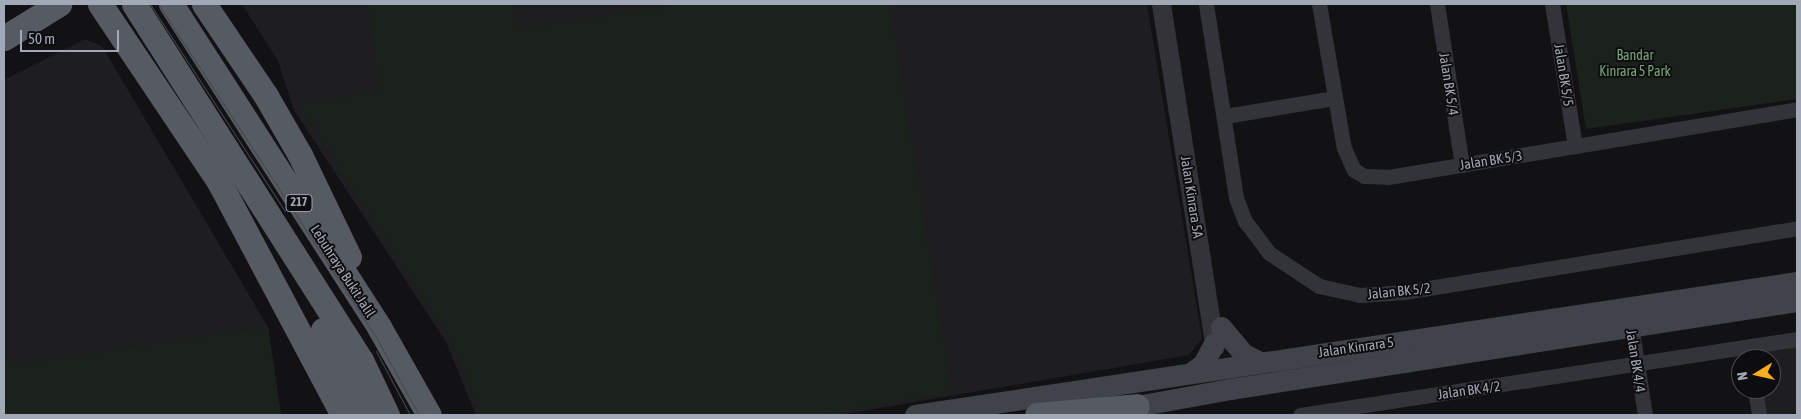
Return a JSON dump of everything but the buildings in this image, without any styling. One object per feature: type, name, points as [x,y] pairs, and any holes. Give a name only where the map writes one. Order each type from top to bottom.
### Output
[{"type":"highway","points":[[4,38],[59,4]]},
{"type":"highway","points":[[100,4],[218,180],[343,415]]},
{"type":"highway","name":"217","points":[[134,4],[244,180],[361,360],[387,415]]},
{"type":"highway","name":"Lebuhraya Bukit Jalil","points":[[171,4],[379,327],[428,415]]},
{"type":"highway","points":[[204,4],[266,96],[300,155],[379,327]]},
{"type":"highway","points":[[244,180],[252,206],[309,302],[368,415]]},
{"type":"highway","points":[[1037,415],[1137,406]]},
{"type":"main road","name":"Jalan Kinrara 5","points":[[1112,415],[1137,406],[1629,316],[1797,282]]},
{"type":"main road","name":"Jalan Kinrara 5","points":[[915,415],[1260,362],[1629,316],[1797,301]]},
{"type":"main road","points":[[1192,372],[1203,364],[1218,335],[1260,362]]},
{"type":"street","name":"Jalan Kinrara 5A","points":[[1161,4],[1218,335]]},
{"type":"street","name":"Jalan Kinrara 5A","points":[[1171,4],[1226,390]]},
{"type":"street","name":"Jalan BK 5/2","points":[[1206,4],[1225,116],[1236,198],[1244,221],[1257,240],[1284,264],[1319,286],[1360,294],[1404,292],[1797,228]]},
{"type":"street","name":"Jalan BK 5/3","points":[[1319,4],[1334,98],[1348,160],[1354,170],[1364,176],[1377,178],[1797,110]]},
{"type":"street","name":"Jalan BK 5/4","points":[[1437,4],[1462,165]]},
{"type":"street","name":"Jalan BK 5/5","points":[[1552,4],[1575,146]]},
{"type":"street","points":[[1225,116],[1334,98]]},
{"type":"street","name":"Jalan BK 4/4","points":[[1629,316],[1645,415]]},
{"type":"street","name":"Jalan BK 4/2","points":[[1763,349],[1797,339]]},
{"type":"street","name":"Jalan BK 4/2","points":[[1300,415],[1637,365],[1731,355]]},
{"type":"street","points":[[1757,399],[1759,415]]},
{"type":"shaded area","points":[[242,4],[1147,4],[1202,338],[1189,355],[839,415],[476,415],[446,342],[294,110],[278,61]]},
{"type":"shaded area","points":[[85,39],[102,46],[268,327],[281,415],[4,415],[4,80]]},
{"type":"shaded area","points":[[1797,345],[1797,415],[1764,415],[1762,399],[1781,399],[1781,349],[1775,349]]},
{"type":"green space","points":[[367,4],[512,4],[516,29],[685,4],[890,4],[952,393],[814,415],[481,415],[452,344],[299,105],[380,91]]},
{"type":"green space","name":"Bandar Kinrara 5 Park","points":[[1566,4],[1797,4],[1797,99],[1586,129]]},
{"type":"green space","points":[[268,327],[281,415],[4,415],[4,366]]},
{"type":"tram line","points":[[150,4],[285,211]]},
{"type":"tram line","points":[[158,4],[377,339],[419,415]]},
{"type":"tram line","points":[[376,351],[410,415]]}]
